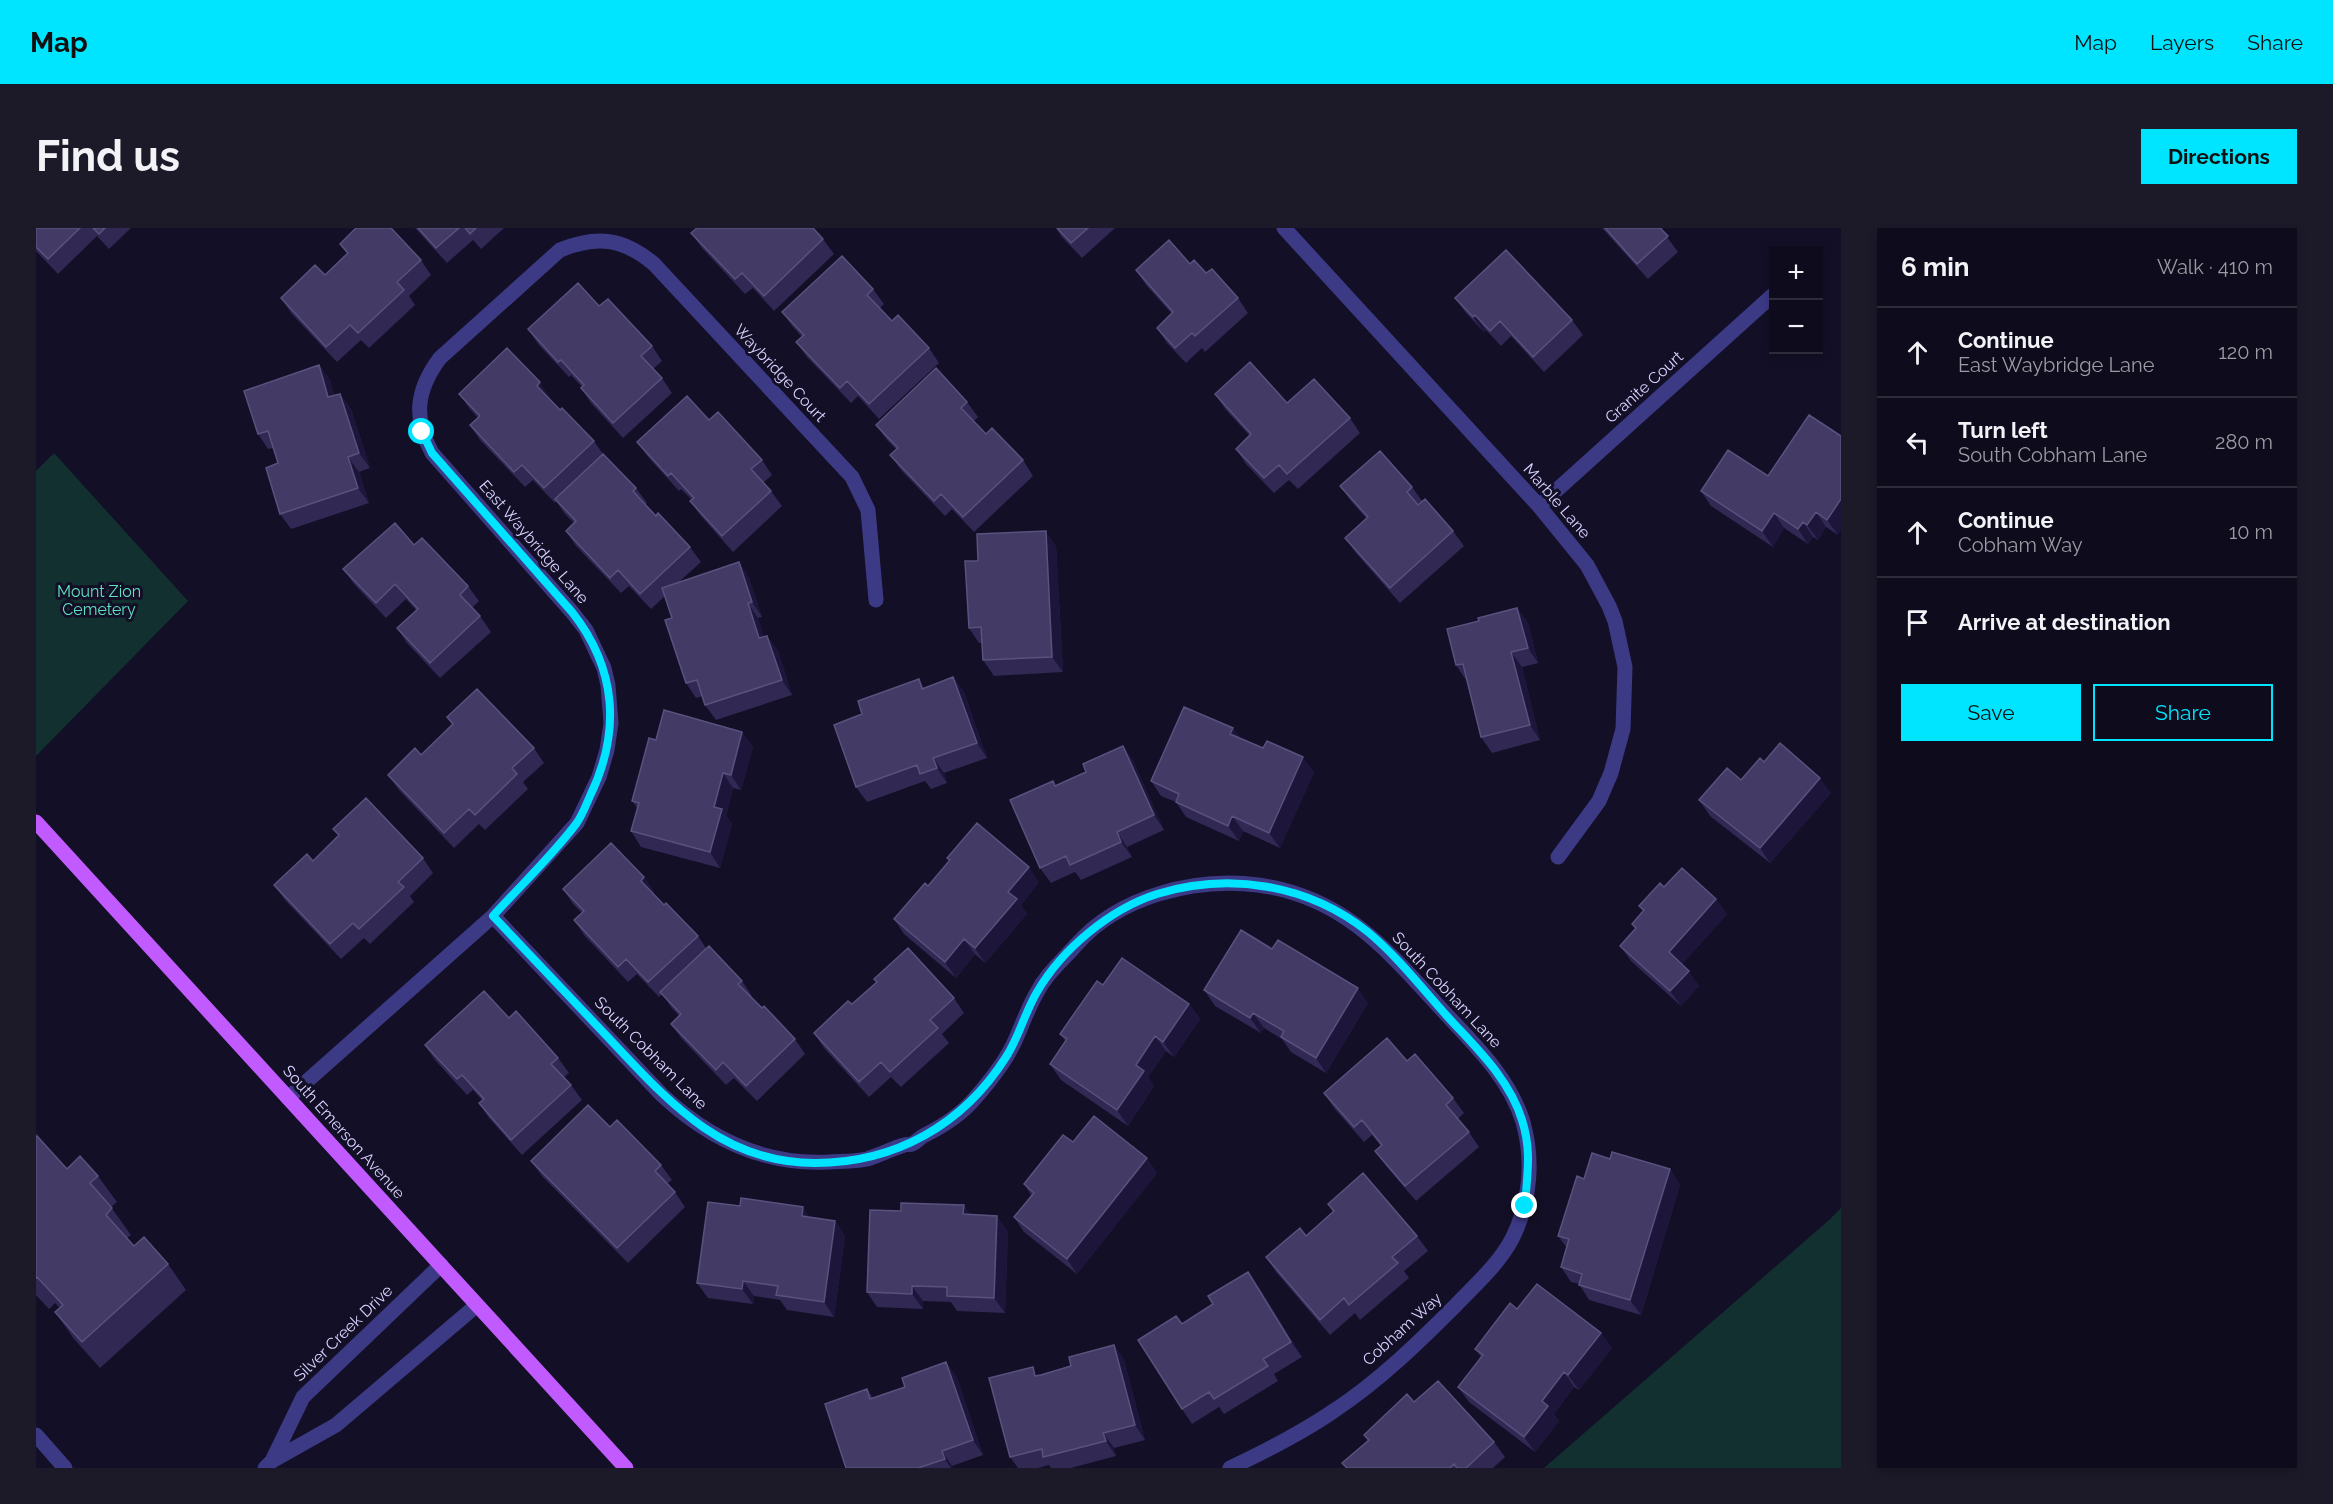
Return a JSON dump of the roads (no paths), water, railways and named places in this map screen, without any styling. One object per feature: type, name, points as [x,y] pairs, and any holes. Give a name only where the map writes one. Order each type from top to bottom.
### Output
[{"type":"main road","name":"South Emerson Avenue","points":[[36,822],[626,1468]]},
{"type":"street","name":"Marble Lane","points":[[1284,228],[1539,506],[1578,553],[1595,578],[1615,621],[1624,667],[1624,721],[1611,773],[1590,815],[1558,857]]},
{"type":"street","name":"Waybridge Court","points":[[575,244],[595,239],[614,242],[636,250],[654,264],[852,477],[867,510],[876,600]]},
{"type":"street","name":"East Waybridge Lane","points":[[288,1098],[493,916],[577,823],[599,777],[610,737],[611,710],[604,668],[586,630],[432,453],[422,432],[420,400],[427,377],[440,358],[560,250],[575,244]]},
{"type":"street","name":"Granite Court","points":[[1539,506],[1769,298]]},
{"type":"street","name":"South Cobham Lane","points":[[493,916],[662,1095],[697,1125],[754,1153],[790,1161],[841,1163],[869,1158],[912,1144],[951,1119],[976,1098],[1006,1057],[1045,979],[1081,937],[1107,918],[1157,894],[1189,886],[1239,882],[1293,892],[1331,908],[1367,932],[1393,956],[1489,1062],[1503,1080],[1517,1106],[1525,1131],[1530,1161]]},
{"type":"street","name":"Cobham Way","points":[[1230,1468],[1275,1446],[1335,1410],[1418,1344],[1490,1270],[1514,1236],[1525,1206],[1530,1161]]},
{"type":"street","name":"Silver Creek Drive","points":[[268,1464],[303,1397],[441,1265]]},
{"type":"street","points":[[268,1464],[336,1425],[477,1305]]},
{"type":"street","points":[[36,1435],[65,1468]]},
{"type":"park label","name":"Mount Zion Cemetery","points":[[99,600]]}]
